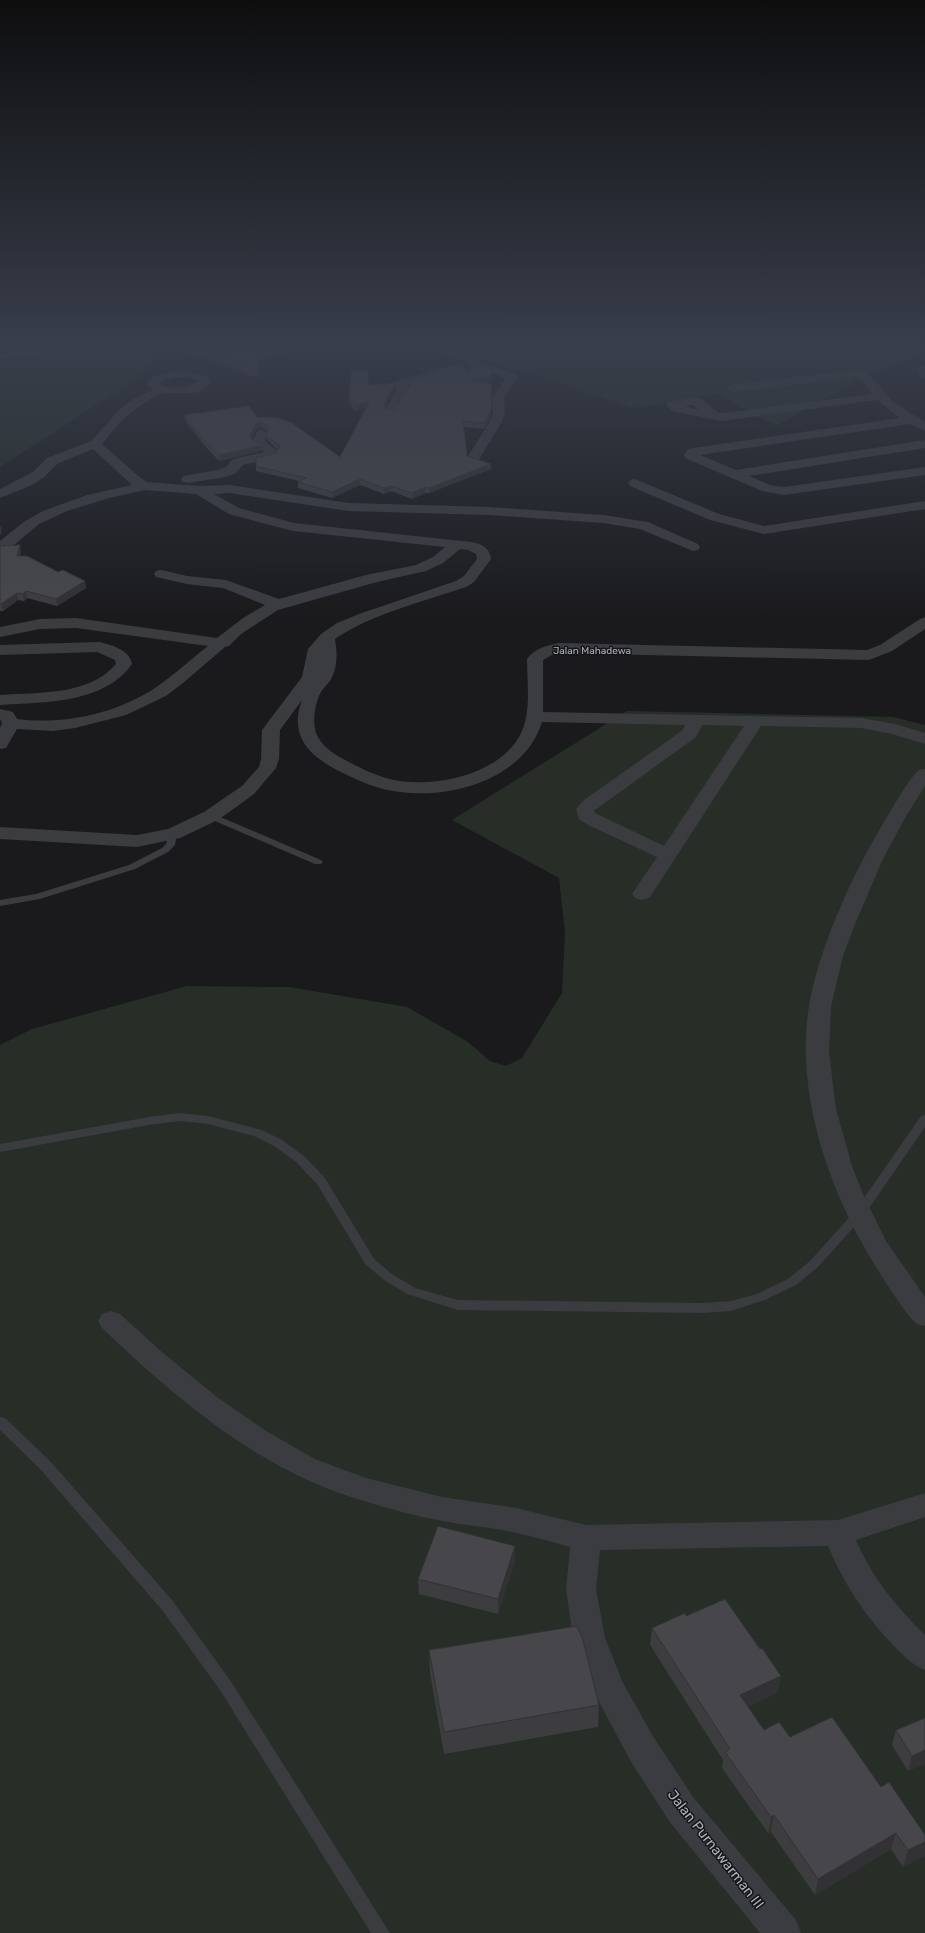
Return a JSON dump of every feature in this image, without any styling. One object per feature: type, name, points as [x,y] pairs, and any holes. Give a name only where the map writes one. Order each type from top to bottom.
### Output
[{"type":"street","points":[[0,494],[27,482],[56,459],[95,444],[102,436]]},
{"type":"street","points":[[0,547],[34,522],[80,502],[110,492],[221,474],[231,470],[238,462],[271,454],[272,452],[258,442],[261,436]]},
{"type":"street","points":[[473,458],[486,436]]},
{"type":"street","points":[[801,436],[693,452],[690,455],[767,488],[784,491],[925,470]]},
{"type":"street","points":[[95,444],[138,482],[145,486],[199,490],[230,489],[349,507],[490,511],[603,519],[643,525],[693,547]]},
{"type":"street","points":[[734,474],[925,444]]},
{"type":"street","points":[[635,483],[720,519],[744,527],[764,530],[925,505]]},
{"type":"street","points":[[0,833],[137,841],[174,834],[211,816],[248,790],[267,768],[270,759],[271,730],[310,677],[316,649],[327,637],[343,626],[450,588],[468,579],[484,560],[483,552],[476,548],[457,544],[293,527],[234,511],[199,490]]},
{"type":"street","points":[[0,744],[5,718],[32,726],[60,725],[90,720],[120,711],[150,698],[165,689],[262,614],[280,605],[364,581],[423,568],[441,560],[457,544]]},
{"type":"street","points":[[161,574],[187,580],[226,584],[280,605]]},
{"type":"street","name":"Jalan Mahadewa","points":[[535,717],[535,660],[540,654],[547,650],[559,648],[864,656],[879,652],[925,622]]},
{"type":"street","points":[[0,632],[40,624],[76,623],[223,643]]},
{"type":"street","points":[[327,637],[330,654],[327,666],[323,679],[315,689],[306,712],[305,721],[310,739],[318,749],[329,758],[372,780],[403,787],[421,788],[456,784],[476,777],[502,764],[528,737],[535,717],[862,724],[895,729],[925,739]]},
{"type":"street","points":[[0,650],[99,647],[123,658],[124,664],[121,670],[113,676],[91,687],[58,694],[0,700]]},
{"type":"street","points":[[668,854],[595,821],[586,815],[585,809],[690,733],[696,720]]},
{"type":"street","points":[[642,894],[756,721]]},
{"type":"street","points":[[925,774],[906,799],[887,833],[852,904],[829,963],[818,1024],[819,1076],[826,1116],[840,1164],[859,1214],[875,1244],[900,1284],[925,1316]]},
{"type":"street","points":[[111,1321],[152,1359],[207,1405],[256,1439],[305,1467],[363,1489],[442,1509],[516,1520],[586,1538],[838,1534],[925,1505]]},
{"type":"street","points":[[838,1534],[850,1563],[866,1590],[898,1629],[925,1656]]},
{"type":"street","name":"Jalan Purnawarman III","points":[[586,1538],[581,1590],[589,1638],[610,1690],[642,1749],[681,1809],[783,1933]]},
{"type":"lane","points":[[211,816],[318,862]]},
{"type":"lane","points":[[0,903],[37,897],[132,867],[165,850],[170,845],[174,834]]},
{"type":"lane","points":[[0,1148],[149,1121],[180,1117],[208,1120],[258,1133],[278,1143],[300,1159],[321,1181],[370,1262],[388,1277],[411,1291],[458,1305],[703,1308],[731,1306],[761,1297],[792,1282],[814,1264],[859,1214],[925,1119]]},
{"type":"lane","points":[[0,1422],[46,1466],[168,1604],[225,1685],[381,1933]]},
{"type":"shaded area","points":[[0,436],[48,436],[0,467]]},
{"type":"shaded area","points":[[627,711],[893,717],[925,725],[925,1933],[0,1933],[0,1045],[32,1029],[187,986],[289,987],[407,1007],[468,1042],[490,1061],[506,1066],[522,1058],[562,993],[565,932],[559,878],[452,820]]},
{"type":"building","points":[[201,436],[250,436],[260,446],[219,455]]},
{"type":"building","points":[[268,436],[311,436],[340,457],[351,436],[465,436],[467,456],[491,464],[412,493],[391,486],[384,488],[360,479],[332,492],[298,482],[307,478],[256,466],[256,458],[276,453],[280,446]]},
{"type":"building","points":[[20,545],[17,556],[27,556],[58,572],[63,570],[85,581],[56,599],[26,591],[23,594],[17,593],[0,604],[0,546]]},
{"type":"building","points":[[438,1526],[515,1546],[498,1599],[418,1579]]},
{"type":"building","points":[[725,1599],[781,1676],[740,1695],[764,1730],[779,1722],[790,1737],[832,1717],[881,1787],[889,1782],[925,1835],[925,1842],[908,1850],[896,1833],[818,1879],[774,1815],[771,1817],[725,1752],[730,1749],[652,1628],[685,1613],[686,1616]]},
{"type":"building","points":[[577,1626],[583,1640],[599,1705],[444,1732],[429,1650]]},
{"type":"building","points":[[925,1718],[925,1750],[912,1756],[896,1730]]}]
